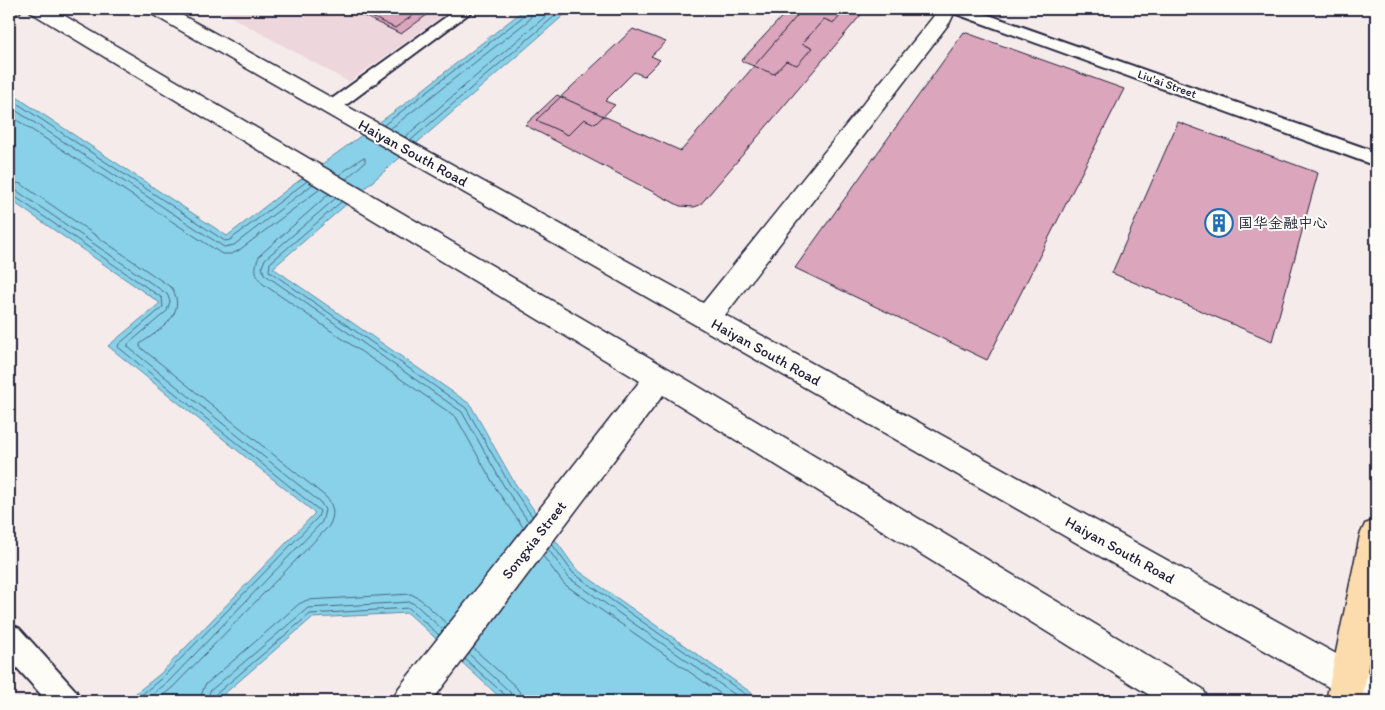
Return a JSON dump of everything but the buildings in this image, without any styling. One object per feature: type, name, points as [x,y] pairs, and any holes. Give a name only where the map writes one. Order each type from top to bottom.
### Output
[{"type":"main road","points":[[39,9],[659,378],[1191,701]]},
{"type":"main road","name":"Haiyan South Road","points":[[157,9],[707,318],[1346,690],[1376,695]]},
{"type":"main road","points":[[707,318],[943,18],[946,9]]},
{"type":"main road","name":"Songxia Street","points":[[410,701],[659,378]]},
{"type":"main road","points":[[1346,690],[1376,535]]},
{"type":"street","points":[[332,107],[467,9]]},
{"type":"street","name":"Liu'ai Street","points":[[957,9],[1376,159]]},
{"type":"street","points":[[9,638],[66,701]]},
{"type":"shaded area","points":[[217,9],[452,9],[349,82]]},
{"type":"water","points":[[525,9],[571,9],[273,268],[470,404],[514,482],[576,569],[763,701],[504,701],[408,613],[312,618],[216,701],[126,701],[160,674],[315,513],[108,346],[160,303],[9,199],[9,92],[227,236],[289,188],[406,103]]},
{"type":"place","name":"国华金融中心","points":[[1219,223]]}]
